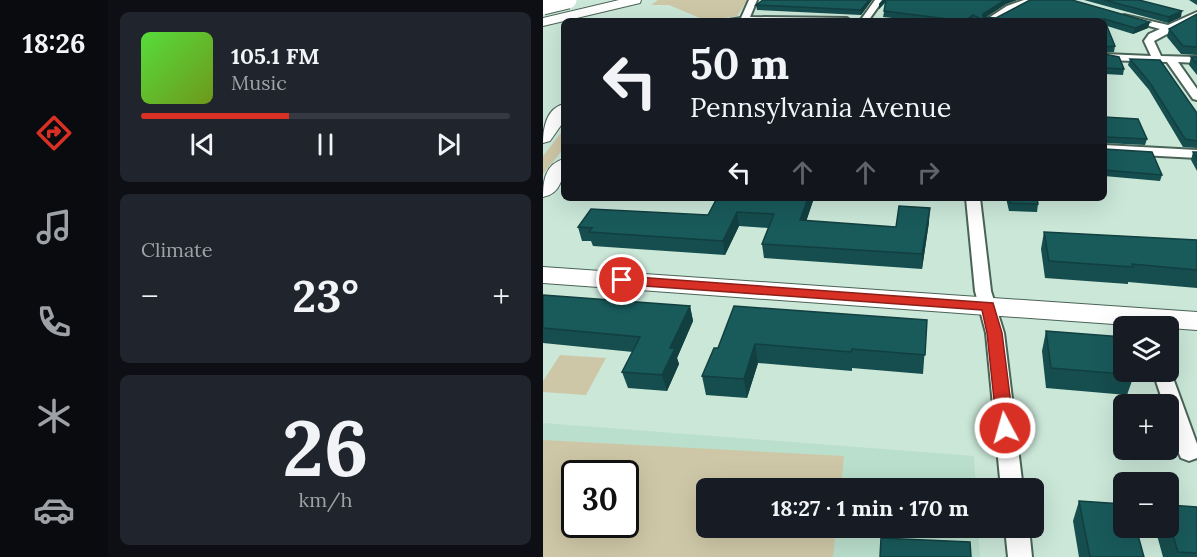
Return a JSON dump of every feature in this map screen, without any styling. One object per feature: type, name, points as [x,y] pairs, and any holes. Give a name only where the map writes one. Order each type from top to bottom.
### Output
[{"type":"highway","points":[[543,4],[568,0]]},
{"type":"main road","points":[[567,18],[600,4],[640,6],[648,0]]},
{"type":"main road","points":[[543,4],[561,19]]},
{"type":"main road","points":[[600,4],[614,18]]},
{"type":"main road","points":[[543,22],[561,20]]},
{"type":"main road","points":[[543,137],[561,113]]},
{"type":"main road","points":[[543,191],[561,169]]},
{"type":"main road","points":[[543,275],[988,306],[1113,319]]},
{"type":"main road","points":[[1179,321],[1197,321]]},
{"type":"street","points":[[745,18],[753,0]]},
{"type":"street","points":[[866,18],[879,0]]},
{"type":"street","points":[[993,18],[1009,8],[1032,0]]},
{"type":"street","points":[[1111,13],[1168,28]]},
{"type":"street","points":[[1158,59],[1149,41],[1152,36],[1197,15]]},
{"type":"street","points":[[1107,57],[1197,60]]},
{"type":"street","points":[[1170,59],[1197,97]]},
{"type":"street","points":[[1107,149],[1197,154]]},
{"type":"street","points":[[973,201],[983,291],[995,333],[1011,478]]},
{"type":"street","points":[[1166,382],[1189,453]]},
{"type":"street","points":[[1018,538],[1020,557]]},
{"type":"shaded area","points":[[658,0],[747,0],[737,16],[725,18],[700,18],[669,5],[651,5]]},
{"type":"shaded area","points":[[561,133],[561,152],[543,174],[543,156]]},
{"type":"shaded area","points":[[560,355],[606,358],[586,395],[543,392],[543,381]]},
{"type":"shaded area","points":[[543,423],[974,456],[975,478],[696,478],[696,538],[979,538],[980,557],[543,557]]},
{"type":"shaded area","points":[[543,440],[844,456],[842,478],[696,478],[696,538],[835,538],[833,557],[543,557]]},
{"type":"building","points":[[763,0],[869,0],[861,10],[756,5]]},
{"type":"building","points":[[886,0],[1005,0],[983,14],[983,17],[996,18],[979,18],[973,15],[968,18],[940,18],[884,11]]},
{"type":"building","points":[[1030,0],[1072,0],[1150,22],[1135,28],[1107,18],[996,18]]},
{"type":"building","points":[[1104,0],[1139,0],[1182,11],[1169,17]]},
{"type":"building","points":[[1197,14],[1197,47],[1183,46],[1169,29]]},
{"type":"building","points":[[1107,26],[1115,46],[1107,47]]},
{"type":"building","points":[[1107,55],[1119,57],[1124,69],[1107,68]]},
{"type":"building","points":[[1130,59],[1160,60],[1197,113],[1197,141],[1185,139],[1150,83]]},
{"type":"building","points":[[1107,117],[1138,119],[1147,139],[1107,137]]},
{"type":"building","points":[[1107,149],[1152,152],[1162,175],[1107,170]]},
{"type":"building","points":[[715,201],[807,201],[800,220],[896,227],[899,206],[930,208],[922,254],[762,244],[774,214],[737,212],[723,241],[589,232],[592,228],[578,227],[591,209],[708,215]]},
{"type":"building","points":[[1010,201],[1038,201],[1038,204],[1010,203]]},
{"type":"building","points":[[1044,232],[1197,240],[1197,270],[1132,264],[1133,267],[1049,261]]},
{"type":"building","points":[[543,295],[690,306],[670,348],[675,348],[662,375],[622,372],[640,337],[543,328]]},
{"type":"building","points":[[734,306],[927,320],[925,355],[755,344],[744,379],[702,376],[714,348],[718,348]]},
{"type":"building","points":[[1046,331],[1113,336],[1113,373],[1051,368]]},
{"type":"building","points":[[1079,501],[1113,503],[1113,538],[1139,538],[1144,557],[1090,557]]},
{"type":"building","points":[[1179,506],[1197,507],[1197,553],[1178,552],[1174,538],[1179,538]]},
{"type":"building","points":[[881,538],[970,542],[971,557],[880,557]]},
{"type":"route","points":[[622,280],[988,306],[995,333],[1005,428]]}]
